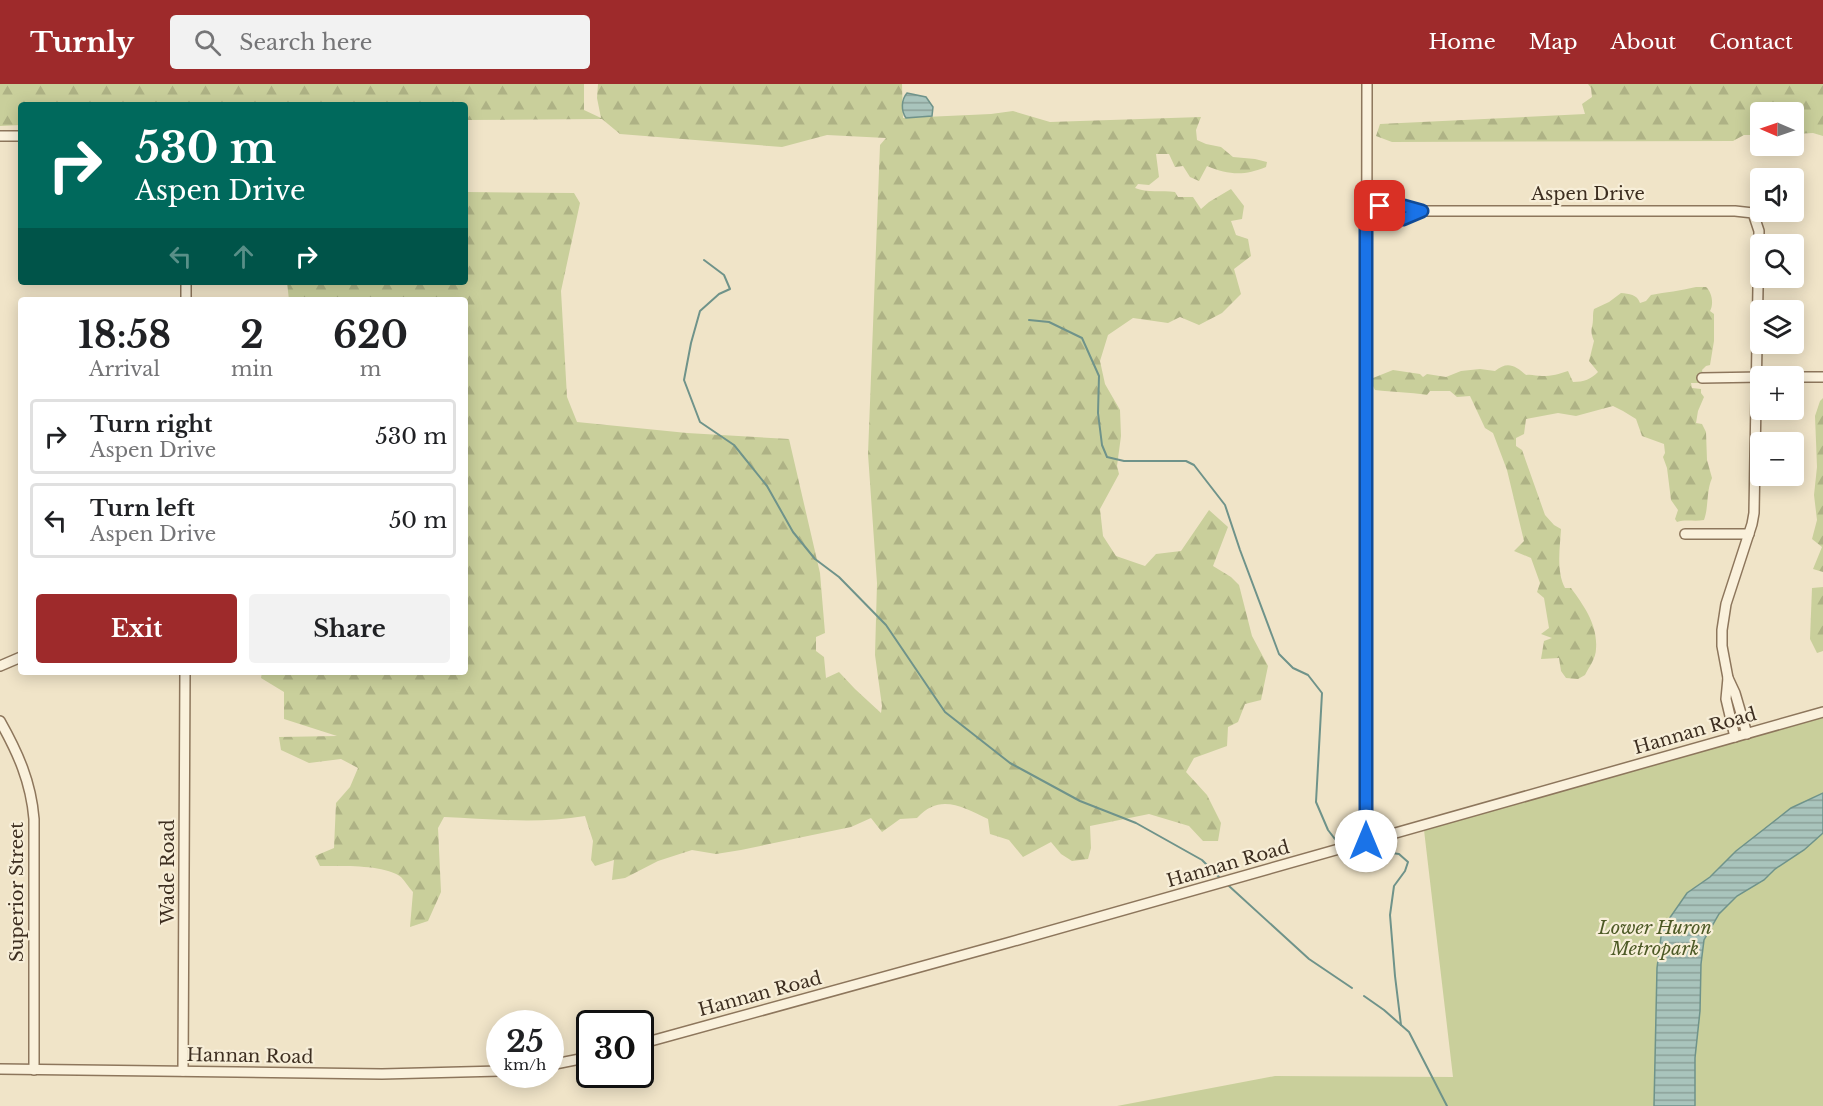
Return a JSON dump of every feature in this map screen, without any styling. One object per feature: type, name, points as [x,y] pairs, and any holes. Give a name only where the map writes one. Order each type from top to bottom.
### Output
[{"type":"street","points":[[1366,841],[1367,84]]},
{"type":"street","points":[[0,136],[18,136]]},
{"type":"street","name":"Aspen Drive","points":[[1366,206],[1404,206],[1422,211],[1735,211],[1754,213],[1759,231],[1759,366]]},
{"type":"street","name":"Aspen Drive","points":[[1366,219],[1403,219],[1422,211]]},
{"type":"street","points":[[1702,378],[1750,377]]},
{"type":"street","points":[[1804,377],[1823,377]]},
{"type":"street","points":[[1747,734],[1735,693],[1728,678],[1722,646],[1723,616],[1754,513],[1757,420]]},
{"type":"street","points":[[1685,534],[1749,534]]},
{"type":"street","points":[[0,666],[18,658]]},
{"type":"street","name":"Wade Road","points":[[183,1071],[185,675]]},
{"type":"street","points":[[1728,678],[1726,699],[1735,738]]},
{"type":"street","name":"Hannan Road","points":[[654,1040],[1823,712]]},
{"type":"street","name":"Superior Street","points":[[0,721],[23,767],[33,811],[35,849],[34,1070]]},
{"type":"street","name":"Hannan Road","points":[[0,1070],[392,1074],[486,1071]]},
{"type":"green space","points":[[0,84],[584,84],[584,110],[601,118],[597,98],[598,84],[902,84],[903,118],[1013,111],[1050,122],[1201,117],[1196,130],[1197,140],[1221,147],[1233,157],[1267,162],[1266,167],[1251,172],[1236,173],[1207,166],[1199,181],[1190,177],[1183,166],[1175,167],[1169,154],[1156,154],[1159,177],[1149,185],[1138,184],[1135,188],[1175,192],[1178,197],[1193,197],[1201,209],[1231,189],[1244,206],[1242,219],[1231,221],[1236,235],[1248,239],[1251,256],[1234,269],[1241,294],[1222,313],[1199,325],[1180,317],[1168,323],[1133,318],[1108,335],[1100,361],[1105,384],[1120,410],[1121,436],[1117,466],[1119,474],[1100,509],[1103,536],[1116,556],[1145,566],[1156,554],[1181,551],[1209,510],[1228,527],[1213,566],[1239,585],[1252,636],[1268,666],[1261,700],[1245,704],[1238,722],[1228,727],[1227,746],[1194,758],[1186,772],[1207,795],[1221,823],[1218,841],[1203,841],[1189,826],[1149,814],[1090,826],[1091,848],[1088,859],[1072,861],[1061,854],[1051,842],[1023,857],[1009,840],[990,834],[988,819],[960,807],[943,804],[926,810],[917,818],[900,819],[882,832],[871,818],[851,827],[741,850],[716,854],[692,850],[658,861],[625,878],[612,880],[614,860],[595,866],[591,860],[593,841],[585,816],[533,820],[444,817],[438,828],[441,892],[428,921],[410,927],[413,892],[401,877],[374,868],[320,866],[315,856],[334,848],[336,803],[350,787],[358,768],[341,759],[309,763],[281,750],[279,737],[337,736],[284,719],[284,692],[261,678],[262,675],[468,675],[468,297],[289,297],[287,285],[468,285],[468,192],[574,193],[580,203],[561,291],[567,397],[577,422],[687,433],[789,439],[820,573],[825,633],[816,637],[816,651],[824,657],[826,678],[839,672],[881,713],[875,655],[877,583],[868,454],[880,145],[886,138],[827,135],[782,147],[620,134],[602,119],[468,120],[468,102],[18,102],[18,125],[0,126]]},
{"type":"green space","points":[[1588,84],[1823,84],[1823,136],[1804,133],[1804,102],[1750,102],[1750,135],[1744,135],[1733,141],[1392,142],[1376,136],[1380,124],[1585,114],[1582,104],[1592,97]]},
{"type":"green space","points":[[1696,287],[1708,289],[1712,302],[1710,311],[1714,314],[1714,341],[1710,365],[1702,370],[1704,380],[1700,383],[1691,383],[1692,388],[1701,389],[1704,397],[1696,423],[1702,424],[1706,432],[1707,460],[1712,478],[1704,520],[1677,522],[1675,519],[1678,510],[1671,500],[1667,468],[1663,457],[1664,444],[1642,436],[1636,419],[1613,406],[1576,416],[1558,413],[1526,419],[1524,434],[1516,438],[1516,446],[1522,450],[1545,515],[1561,529],[1559,559],[1562,581],[1565,588],[1571,588],[1581,602],[1595,632],[1596,652],[1585,675],[1578,679],[1566,678],[1561,671],[1559,658],[1541,659],[1544,641],[1552,638],[1541,634],[1549,628],[1544,598],[1537,592],[1540,583],[1531,558],[1514,551],[1524,541],[1507,470],[1493,433],[1485,428],[1470,396],[1457,397],[1450,391],[1430,391],[1427,395],[1375,390],[1372,384],[1373,378],[1393,370],[1420,374],[1423,377],[1427,374],[1446,377],[1461,371],[1480,369],[1495,371],[1507,365],[1515,367],[1526,375],[1549,376],[1568,371],[1573,382],[1584,381],[1598,372],[1589,361],[1594,341],[1591,331],[1594,309],[1621,293],[1635,296],[1640,303],[1646,301],[1651,295]]},
{"type":"green space","points":[[1823,398],[1823,572],[1813,569],[1822,547],[1812,539],[1817,520],[1814,495],[1817,467],[1815,416]]},
{"type":"green space","points":[[1823,587],[1823,651],[1817,653],[1810,639],[1812,588]]},
{"type":"green space","name":"Lower Huron Metropark","points":[[1823,717],[1823,1106],[1117,1106],[1275,1076],[1453,1077],[1424,830]]},
{"type":"water","points":[[907,93],[926,97],[933,107],[932,116],[906,118],[902,106]]},
{"type":"water","points":[[1823,793],[1823,833],[1764,880],[1737,896],[1719,914],[1704,940],[1695,1058],[1695,1106],[1654,1106],[1657,968],[1662,929],[1687,893],[1710,877],[1736,851],[1791,808]]},
{"type":"waterway","points":[[704,260],[724,275],[730,289],[719,294],[700,311],[691,343],[684,380],[700,422],[734,445],[767,486],[793,532],[815,559],[839,577],[886,625],[945,712],[1010,763],[1080,801],[1136,823],[1202,860],[1219,877]]},
{"type":"waterway","points":[[1029,320],[1049,322],[1082,338],[1099,376],[1098,413],[1102,445],[1107,457],[1124,461],[1186,461],[1194,465],[1225,505],[1279,654],[1293,668],[1308,675],[1322,693],[1316,802],[1328,830],[1338,843]]},
{"type":"waterway","points":[[1345,853],[1357,848],[1399,854],[1408,862],[1405,871],[1394,886],[1390,915],[1401,1025]]},
{"type":"waterway","points":[[1229,886],[1309,959],[1352,988]]},
{"type":"waterway","points":[[1364,996],[1409,1032],[1447,1106]]},
{"type":"route","points":[[1366,841],[1366,219],[1403,219],[1422,211],[1404,206],[1380,206]]}]
